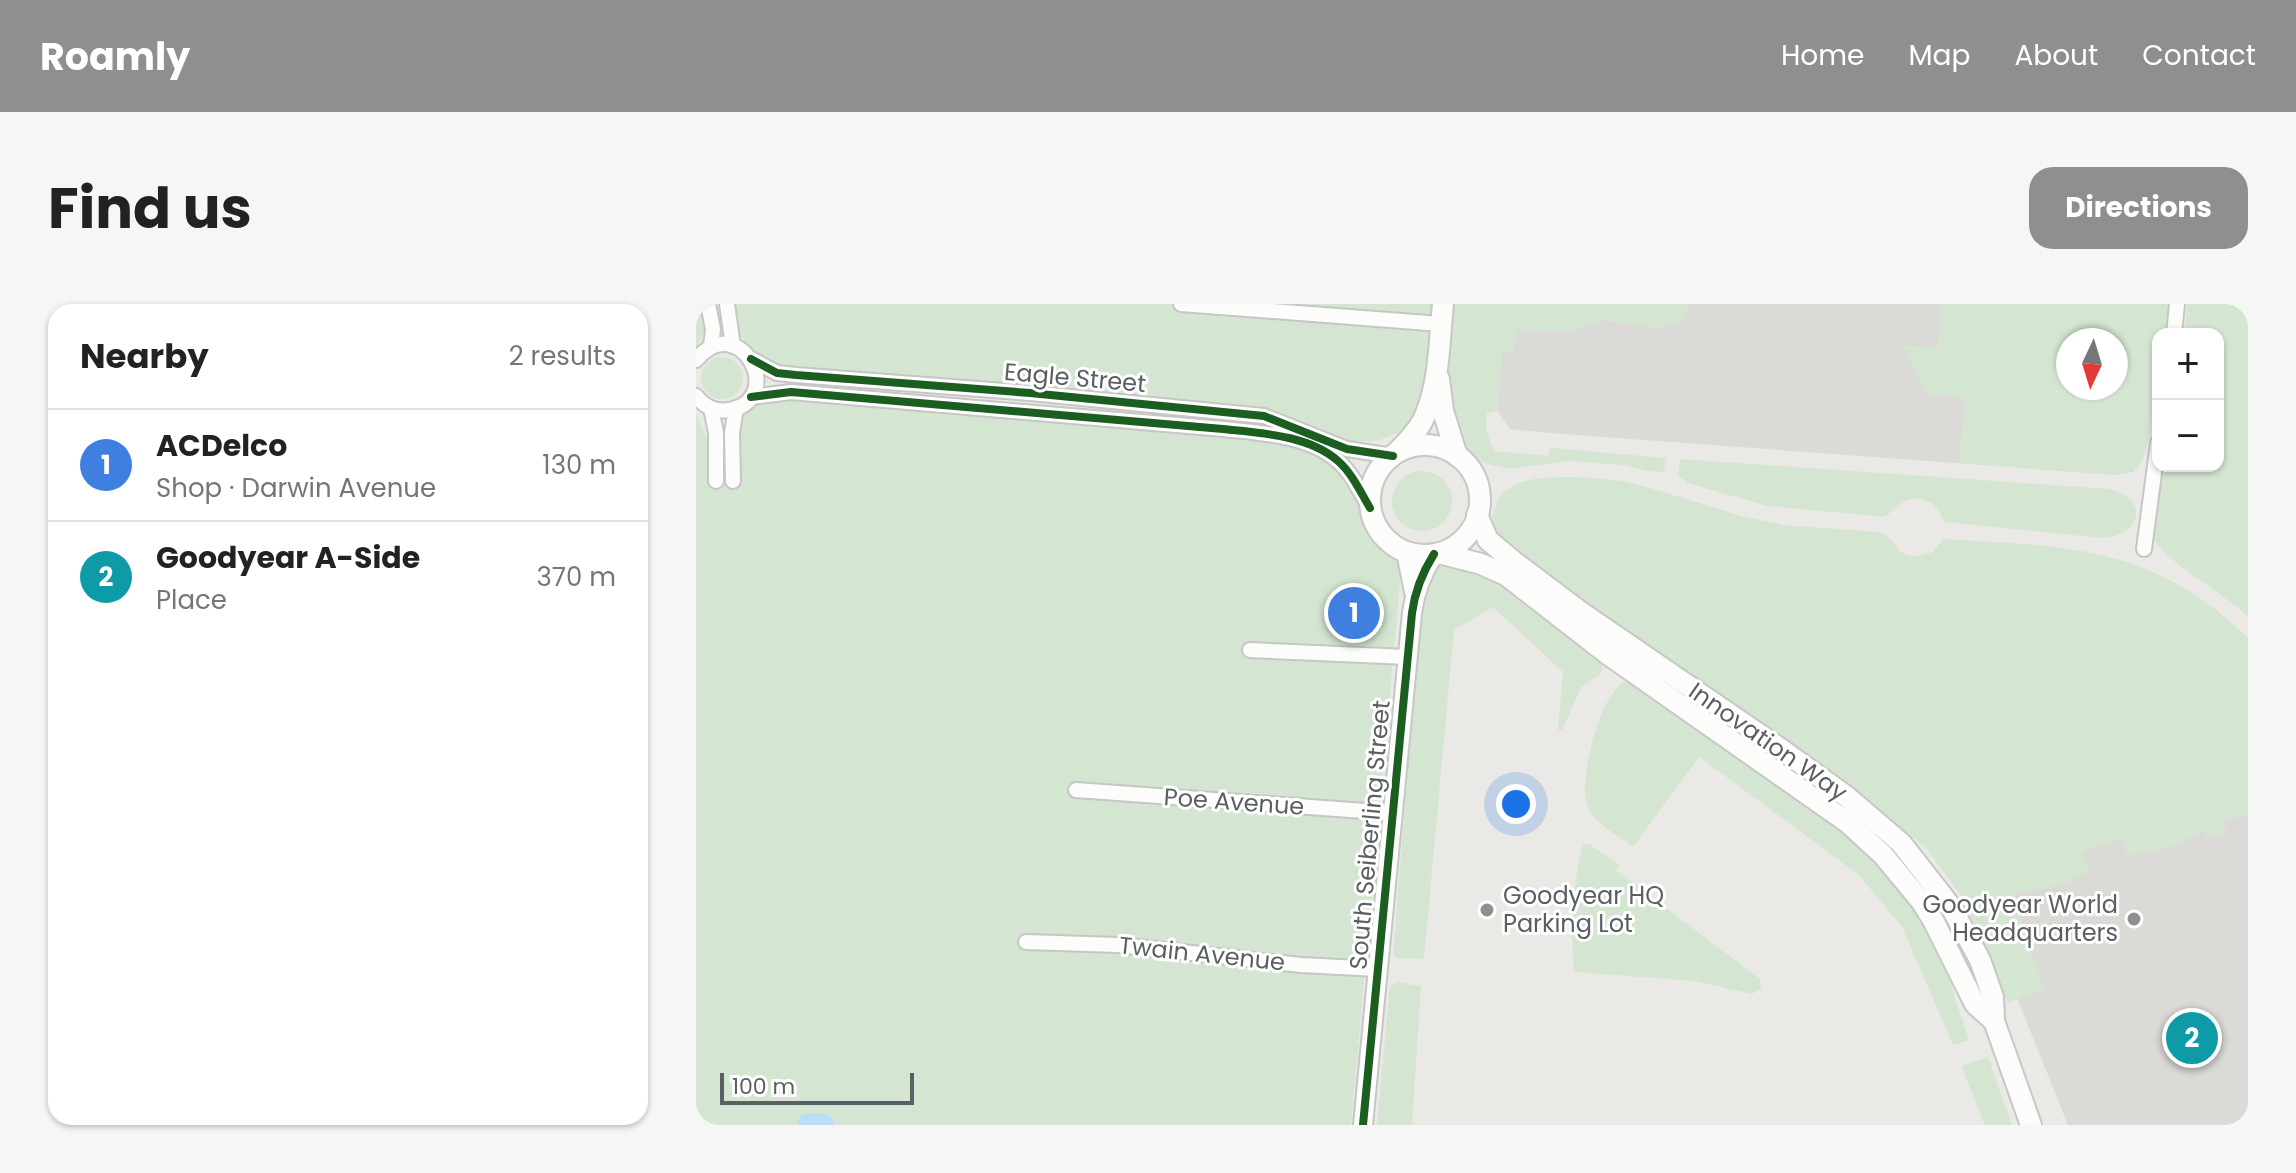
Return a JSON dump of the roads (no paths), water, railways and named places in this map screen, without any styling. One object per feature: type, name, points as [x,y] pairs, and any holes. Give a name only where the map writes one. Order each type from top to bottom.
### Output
[{"type":"main road","points":[[1438,360],[1443,411],[1457,456],[1475,478],[1479,497],[1477,515],[1463,539],[1437,554],[1406,552],[1382,535],[1370,508],[1370,492],[1375,477],[1423,420],[1438,360],[1442,314]]},
{"type":"main road","points":[[1394,455],[1410,448],[1427,446],[1457,456]]},
{"type":"main road","name":"Innovation Way","points":[[1477,515],[1488,540],[1513,561],[1582,613],[1846,796],[1901,843],[1935,884],[1966,931],[1980,960],[1993,997],[1994,1021],[2031,1125]]},
{"type":"main road","name":"Innovation Way","points":[[1437,554],[1481,564],[1506,575],[1609,655],[1855,829],[1883,855],[1921,901],[1975,1004],[1994,1021]]},
{"type":"street","points":[[708,304],[713,329],[711,347]]},
{"type":"street","points":[[696,360],[711,347],[733,346],[727,304]]},
{"type":"street","points":[[1181,304],[1442,314]]},
{"type":"street","points":[[2175,328],[2177,304]]},
{"type":"street","name":"Eagle Street","points":[[733,346],[777,373],[1264,416],[1347,449],[1394,455]]},
{"type":"street","points":[[696,396],[711,408],[722,411],[736,408],[751,397],[757,378],[751,359]]},
{"type":"street","name":"Eagle Street","points":[[751,397],[791,392],[1223,429],[1271,436],[1307,443],[1336,458],[1370,508]]},
{"type":"street","points":[[711,408],[716,433],[716,481]]},
{"type":"street","points":[[733,481],[732,433],[736,408]]},
{"type":"street","points":[[2144,549],[2154,472]]},
{"type":"street","name":"South Seiberling Street","points":[[1406,552],[1414,594]]},
{"type":"street","name":"South Seiberling Street","points":[[1363,1125],[1414,594],[1422,573],[1437,554]]},
{"type":"street","points":[[1250,650],[1408,657]]},
{"type":"street","name":"Poe Avenue","points":[[1076,790],[1392,813]]},
{"type":"street","name":"Twain Avenue","points":[[1026,942],[1118,945],[1301,965],[1378,969]]},
{"type":"waterway","points":[[809,1125],[822,1125]]},
{"type":"place","name":"ACDelco","points":[[1354,613]]},
{"type":"place","name":"Goodyear HQ Parking Lot","points":[[1487,910]]},
{"type":"place","name":"Goodyear World Headquarters","points":[[2134,919]]},
{"type":"place","name":"Goodyear A-Side","points":[[2192,1038]]}]
